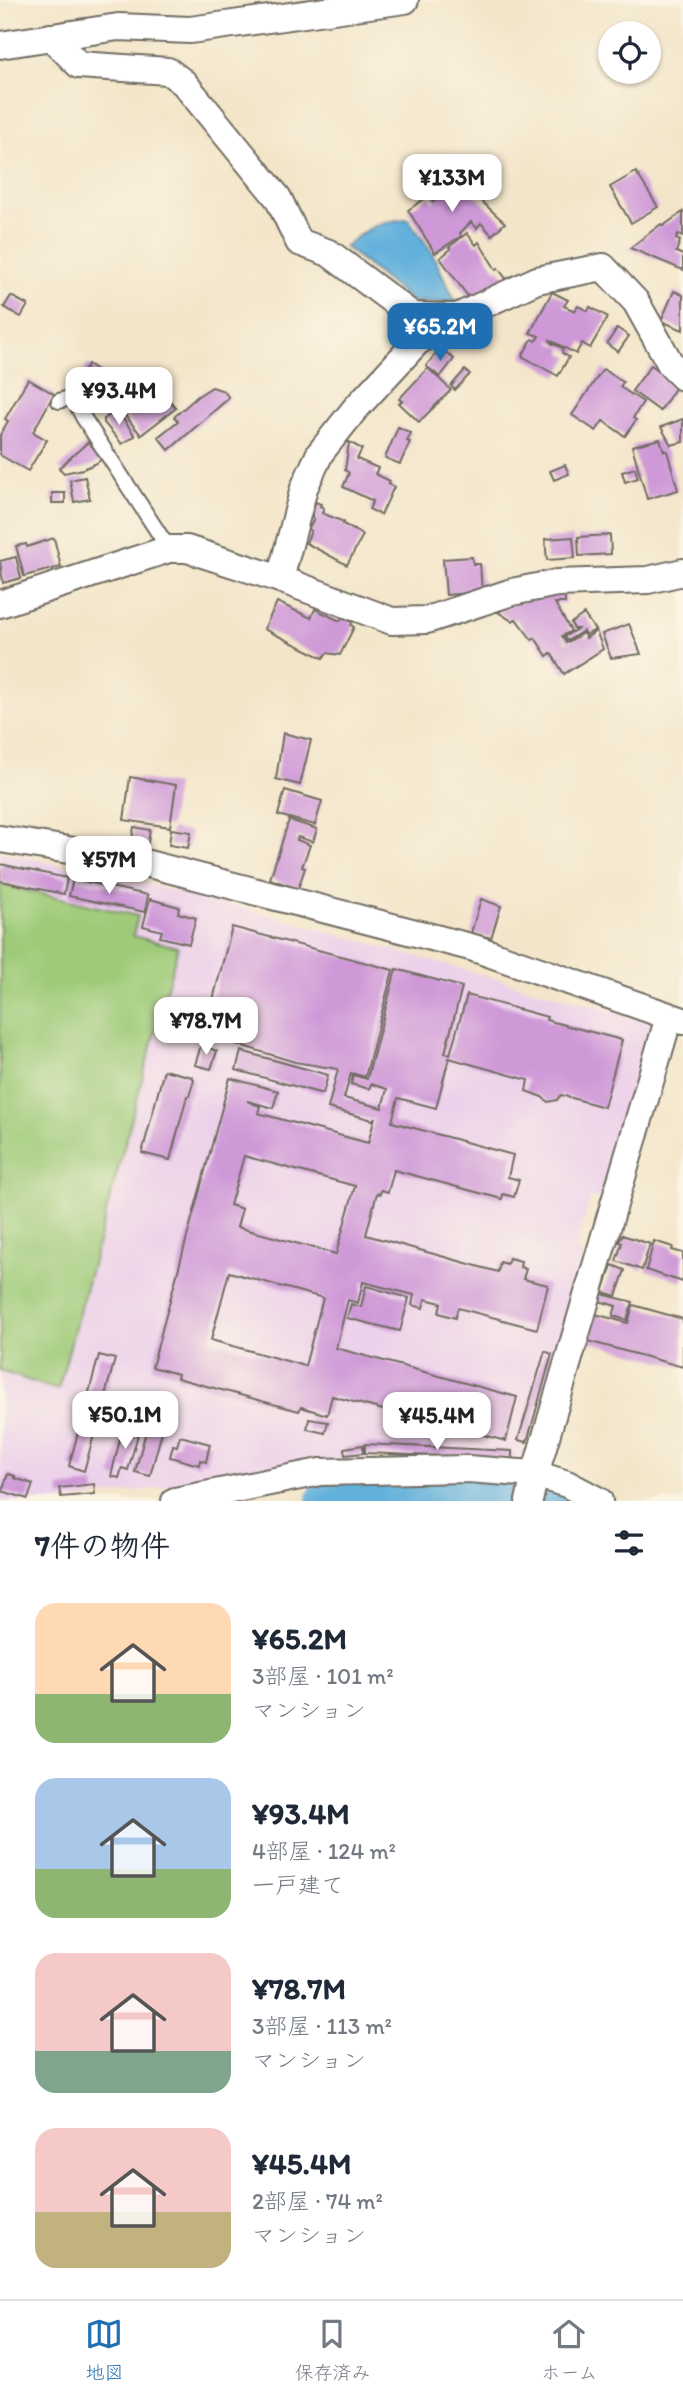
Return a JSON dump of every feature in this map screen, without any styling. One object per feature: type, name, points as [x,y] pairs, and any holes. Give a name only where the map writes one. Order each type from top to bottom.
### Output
[{"type":"street","points":[[0,45],[118,27],[190,30],[405,0]]},
{"type":"street","points":[[51,37],[79,65],[168,71],[184,83],[278,198],[299,242],[328,253],[413,316],[457,317]]},
{"type":"street","points":[[280,579],[304,488],[320,453],[355,409],[417,342],[457,317],[537,280],[603,267],[636,302],[671,365],[683,377]]},
{"type":"street","points":[[0,604],[169,549],[187,549],[280,579],[392,621],[427,620],[512,592],[557,583],[648,580],[683,572]]},
{"type":"street","points":[[0,839],[137,861],[474,948],[676,1019],[533,1486]]},
{"type":"street","points":[[175,1501],[320,1472],[467,1469],[533,1486],[567,1484],[598,1501]]},
{"type":"lane","points":[[59,401],[73,397],[83,417],[169,549]]},
{"type":"shaded area","points":[[0,852],[203,897],[648,1021],[651,1030],[601,1198],[591,1196],[575,1251],[584,1254],[526,1451],[516,1460],[369,1457],[69,1501],[0,1501]]},
{"type":"green space","points":[[0,884],[138,916],[133,936],[178,947],[58,1390],[0,1371]]},
{"type":"water","points":[[408,219],[431,251],[456,303],[413,302],[345,247],[374,227]]},
{"type":"building","points":[[636,172],[658,207],[631,223],[610,187]]},
{"type":"building","points":[[451,173],[505,223],[492,235],[481,223],[477,228],[471,222],[460,233],[461,236],[435,253],[408,210],[429,196],[433,202],[436,200],[431,195]]},
{"type":"building","points":[[683,212],[683,236],[678,234],[676,239],[680,241],[676,252],[683,255],[683,270],[630,248],[661,224],[663,226]]},
{"type":"building","points":[[467,233],[476,245],[479,242],[496,270],[498,268],[507,280],[472,302],[440,258]]},
{"type":"building","points":[[674,291],[683,295],[683,330],[661,321]]},
{"type":"building","points":[[552,292],[568,300],[564,306],[575,311],[578,306],[588,311],[590,307],[608,317],[590,348],[582,343],[576,354],[550,340],[563,348],[562,353],[569,357],[558,376],[522,356],[532,339],[536,341],[539,336],[530,333]]},
{"type":"building","points":[[11,296],[28,305],[21,317],[4,307]]},
{"type":"building","points":[[617,328],[629,336],[618,352],[607,344]]},
{"type":"building","points":[[440,348],[454,359],[440,377],[426,366]]},
{"type":"building","points":[[88,364],[103,374],[92,392],[82,384],[80,378]]},
{"type":"building","points":[[651,365],[678,384],[660,411],[632,391]]},
{"type":"building","points":[[428,368],[451,390],[419,422],[399,403],[402,401],[399,399]]},
{"type":"building","points":[[603,369],[623,382],[620,387],[643,402],[633,418],[636,420],[625,436],[603,421],[596,431],[572,415]]},
{"type":"building","points":[[465,370],[470,374],[455,390],[451,386]]},
{"type":"building","points":[[28,379],[54,394],[33,432],[47,440],[28,471],[0,455],[0,435],[8,421],[5,419]]},
{"type":"building","points":[[154,381],[176,408],[141,435],[119,408]]},
{"type":"building","points":[[212,387],[224,391],[229,398],[169,450],[158,437],[178,421],[174,417]]},
{"type":"building","points":[[117,410],[135,436],[122,444],[104,423],[104,419]]},
{"type":"building","points":[[683,419],[683,442],[671,445],[661,427]]},
{"type":"building","points":[[398,427],[411,433],[400,464],[385,458]]},
{"type":"building","points":[[660,439],[664,451],[667,451],[678,490],[647,499],[632,446]]},
{"type":"building","points":[[88,442],[103,458],[83,469],[64,473],[59,468]]},
{"type":"building","points":[[349,442],[362,449],[357,459],[378,468],[375,474],[390,481],[388,484],[394,487],[381,515],[369,509],[373,501],[343,487],[349,473],[345,470]]},
{"type":"building","points":[[565,465],[569,474],[554,480],[550,471]]},
{"type":"building","points":[[635,468],[638,478],[625,482],[622,472]]},
{"type":"building","points":[[85,477],[90,499],[74,502],[70,480]]},
{"type":"building","points":[[52,493],[65,493],[65,503],[52,503]]},
{"type":"building","points":[[315,502],[324,508],[322,513],[344,522],[343,524],[363,535],[347,565],[306,543],[311,531],[308,529],[314,520],[312,518]]},
{"type":"building","points":[[610,535],[611,554],[579,556],[578,537]]},
{"type":"building","points":[[573,537],[575,558],[547,560],[545,539]]},
{"type":"building","points":[[54,538],[61,567],[24,576],[16,546],[26,544],[27,547]]},
{"type":"building","points":[[16,557],[21,578],[3,583],[0,561]]},
{"type":"building","points":[[472,557],[473,564],[480,564],[482,592],[446,595],[443,559]]},
{"type":"building","points":[[565,590],[565,603],[555,603],[571,631],[562,636],[566,643],[583,633],[586,638],[596,631],[603,649],[564,674],[551,653],[547,656],[535,638],[532,640],[516,619],[512,621],[498,612],[515,603]]},
{"type":"building","points":[[277,602],[311,618],[315,609],[340,621],[342,617],[352,622],[354,627],[340,655],[327,653],[323,658],[264,629]]},
{"type":"building","points":[[584,614],[595,630],[586,635],[583,631],[567,641],[564,637],[577,629],[574,629],[571,623]]},
{"type":"building","points":[[629,624],[641,654],[611,658],[602,634]]},
{"type":"building","points":[[283,733],[311,740],[300,785],[276,779]]},
{"type":"building","points":[[130,777],[176,785],[170,827],[124,820]]},
{"type":"building","points":[[285,790],[322,801],[315,825],[278,815]]},
{"type":"building","points":[[289,820],[317,829],[313,842],[298,837],[297,840],[310,845],[298,889],[270,879]]},
{"type":"building","points":[[134,827],[150,830],[147,849],[131,846]]},
{"type":"building","points":[[171,829],[191,832],[188,848],[169,845]]},
{"type":"building","points":[[0,864],[67,878],[64,894],[0,881]]},
{"type":"building","points":[[73,879],[148,895],[145,912],[69,896]]},
{"type":"building","points":[[150,899],[179,907],[178,913],[196,918],[189,944],[160,937],[162,931],[143,926]]},
{"type":"building","points":[[481,899],[501,906],[491,938],[471,933]]},
{"type":"building","points":[[232,927],[393,970],[365,1077],[351,1073],[344,1098],[382,1108],[387,1089],[371,1084],[369,1089],[351,1084],[353,1075],[367,1079],[396,969],[462,987],[445,1053],[450,1054],[467,995],[622,1040],[604,1107],[561,1095],[557,1100],[548,1102],[526,1091],[528,1080],[449,1058],[436,1108],[398,1098],[392,1122],[513,1155],[508,1177],[519,1180],[514,1197],[503,1194],[502,1199],[394,1170],[388,1192],[381,1190],[380,1194],[377,1193],[366,1235],[498,1272],[500,1262],[507,1264],[509,1258],[521,1261],[520,1267],[526,1269],[523,1279],[548,1285],[537,1329],[458,1308],[455,1318],[439,1313],[441,1303],[425,1299],[423,1308],[412,1305],[414,1295],[363,1282],[358,1303],[348,1300],[336,1348],[517,1397],[506,1441],[427,1420],[424,1430],[409,1426],[412,1418],[332,1396],[327,1415],[301,1407],[299,1411],[177,1378],[178,1374],[152,1367],[230,1078],[278,1091],[273,1108],[247,1101],[260,1106],[258,1113],[368,1143],[375,1117],[373,1120],[328,1108],[338,1069],[295,1062],[204,1034]],"holes":[[[244,1156],[355,1186],[336,1254],[237,1227],[242,1209],[230,1205]],[[229,1272],[323,1298],[305,1366],[211,1340]]]},
{"type":"building","points":[[201,1045],[217,1051],[211,1069],[195,1065]]},
{"type":"building","points":[[241,1051],[328,1075],[323,1094],[236,1070]]},
{"type":"building","points":[[164,1070],[192,1077],[194,1080],[187,1096],[170,1160],[142,1153]]},
{"type":"building","points":[[622,1235],[650,1244],[642,1270],[616,1261]]},
{"type":"building","points":[[654,1241],[683,1253],[683,1282],[646,1270]]},
{"type":"building","points":[[612,1265],[625,1270],[616,1296],[603,1292]]},
{"type":"building","points":[[366,1286],[409,1298],[400,1331],[347,1318],[351,1304],[361,1307]]},
{"type":"building","points":[[598,1293],[633,1302],[627,1320],[613,1316],[616,1306],[596,1300]]},
{"type":"building","points":[[633,1305],[683,1319],[683,1367],[588,1341],[595,1314],[628,1323]]},
{"type":"building","points":[[545,1351],[552,1354],[527,1442],[518,1440]]},
{"type":"building","points":[[99,1355],[115,1359],[84,1471],[69,1466]]},
{"type":"building","points":[[152,1409],[167,1413],[150,1476],[135,1472]]},
{"type":"building","points":[[309,1419],[328,1422],[325,1433],[307,1429]]},
{"type":"building","points":[[123,1427],[139,1431],[128,1470],[122,1468],[119,1478],[111,1476]]},
{"type":"building","points":[[180,1436],[210,1444],[206,1462],[200,1460],[199,1465],[170,1457],[173,1445],[177,1446]]},
{"type":"building","points":[[365,1444],[512,1451],[512,1459],[365,1453]]},
{"type":"building","points":[[363,1445],[363,1453],[345,1455],[344,1448]]},
{"type":"building","points":[[8,1474],[33,1484],[28,1499],[2,1491]]},
{"type":"building","points":[[94,1484],[95,1494],[61,1497],[59,1488]]},
{"type":"waterway","points":[[326,1501],[372,1493],[486,1489],[551,1501]]}]
